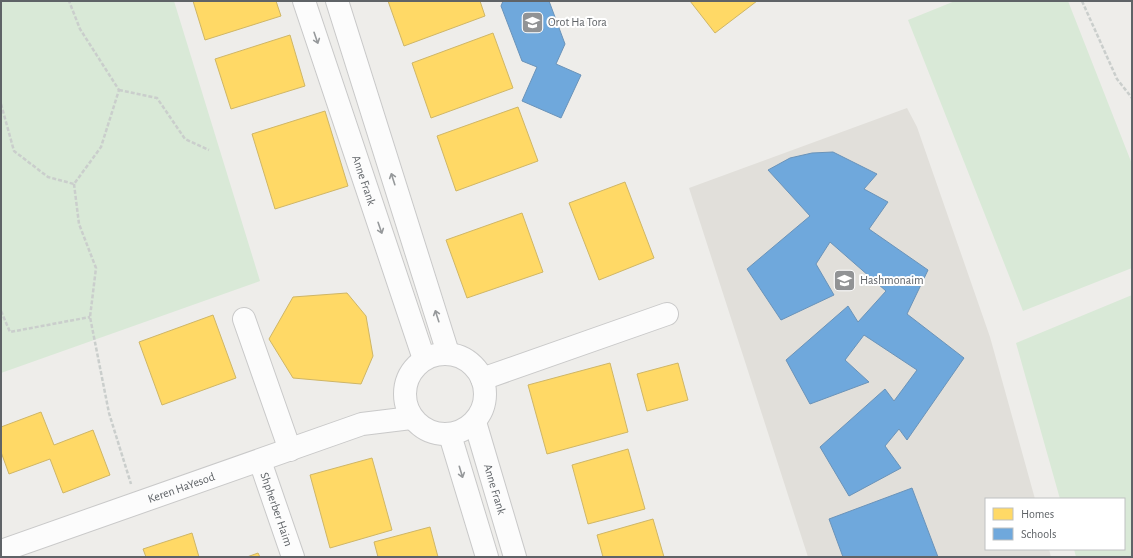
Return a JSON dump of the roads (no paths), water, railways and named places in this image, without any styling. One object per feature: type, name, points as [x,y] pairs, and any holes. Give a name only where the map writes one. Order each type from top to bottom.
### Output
[{"type":"street","name":"Anne Frank","points":[[304,1],[424,359]]},
{"type":"street","points":[[337,1],[448,353]]},
{"type":"street","points":[[482,379],[667,314]]},
{"type":"street","points":[[244,319],[290,450]]},
{"type":"street","points":[[448,353],[462,357],[474,365],[482,379],[486,396],[482,410],[475,422],[463,430],[450,434],[435,434],[422,428],[412,418],[406,408],[404,394],[406,380],[413,368],[424,359],[434,355],[448,353]]},
{"type":"street","name":"Keren HaYesod","points":[[362,424],[404,394]]},
{"type":"street","name":"Keren HaYesod","points":[[1,551],[137,505],[362,424],[412,418]]},
{"type":"street","name":"Anne Frank","points":[[475,422],[515,557]]},
{"type":"street","points":[[450,434],[487,557]]},
{"type":"street","name":"Shpherber Haim","points":[[260,461],[293,557]]},
{"type":"place","name":"Orot Ha Tora","points":[[532,22]]},
{"type":"place","name":"Hashmonaim","points":[[845,280]]}]
